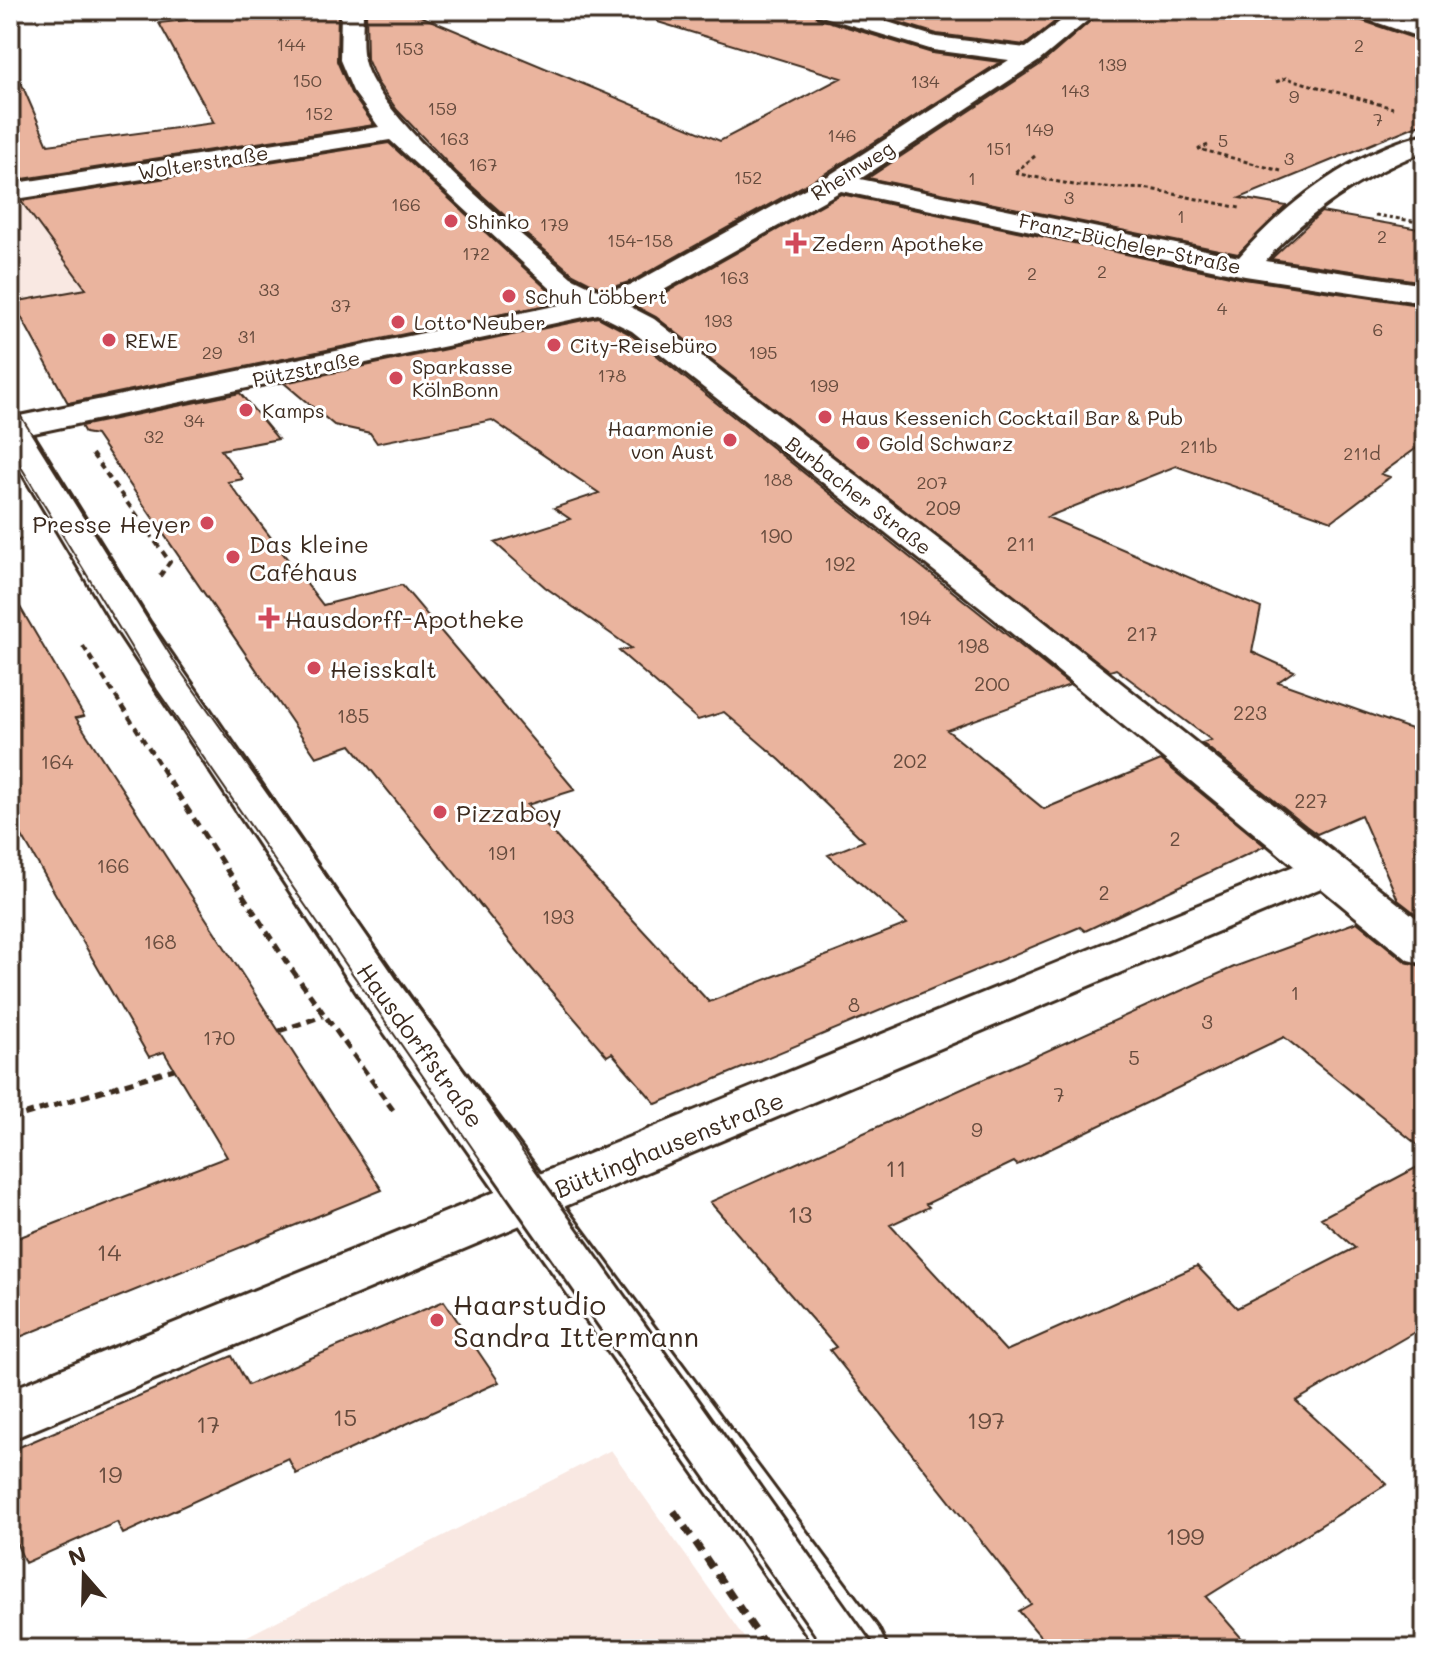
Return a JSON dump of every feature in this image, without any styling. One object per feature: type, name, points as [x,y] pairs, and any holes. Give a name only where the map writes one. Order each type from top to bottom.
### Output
[{"type":"street","name":"Burbacher Straße","points":[[352,10],[352,60],[356,73],[365,91],[396,132],[561,283],[643,325],[992,599],[1425,949]]},
{"type":"street","points":[[826,10],[933,43],[1031,56]]},
{"type":"street","name":"Rheinweg","points":[[601,304],[643,290],[837,182],[1031,56],[1089,10]]},
{"type":"street","points":[[1363,10],[1425,32]]},
{"type":"street","name":"Wolterstraße","points":[[10,192],[396,132]]},
{"type":"street","points":[[1245,267],[1292,218],[1336,185],[1395,153],[1425,142]]},
{"type":"street","name":"Franz-Bücheler-Straße","points":[[837,182],[1245,267],[1333,283],[1425,294]]},
{"type":"street","name":"Pützstraße","points":[[10,427],[601,304]]},
{"type":"street","name":"Hausdorffstraße","points":[[10,427],[131,623],[384,997],[855,1649]]},
{"type":"street","name":"Büttinghausenstraße","points":[[10,1416],[1326,869]]},
{"type":"path","points":[[1276,82],[1286,78],[1399,110]]},
{"type":"path","points":[[1377,110],[1386,106]]},
{"type":"path","points":[[1208,145],[1199,149],[1336,185]]},
{"type":"path","points":[[1035,156],[1014,173],[1079,186],[1150,189],[1292,218]]},
{"type":"path","points":[[1269,167],[1277,163]]},
{"type":"path","points":[[1192,206],[1199,199]]},
{"type":"path","points":[[1401,226],[1407,220]]},
{"type":"path","points":[[87,447],[170,562]]},
{"type":"path","points":[[117,508],[129,505]]},
{"type":"path","points":[[10,531],[24,546]]},
{"type":"path","points":[[79,639],[285,960]]},
{"type":"path","points":[[10,1119],[174,1069]]},
{"type":"shaded area","points":[[19,199],[71,268],[121,259],[75,397],[62,393],[10,297],[10,200]]},
{"type":"shaded area","points":[[611,1450],[752,1649],[222,1649]]},
{"type":"building","points":[[276,10],[338,10],[337,61],[351,93],[374,125],[10,181],[10,57],[48,145],[214,123],[159,23]]},
{"type":"building","points":[[366,10],[406,10],[720,141],[841,78],[658,22],[660,10],[812,10],[817,18],[932,53],[1000,62],[826,173],[632,281],[604,290],[573,274],[522,231],[456,172],[397,110],[377,82],[367,59]]},
{"type":"building","points":[[859,10],[1070,10],[1025,45],[937,34]]},
{"type":"building","points":[[1103,10],[1349,10],[1354,18],[1425,42],[1425,122],[1240,198],[1286,206],[1238,254],[868,178],[1041,64]]},
{"type":"building","points":[[389,143],[549,291],[566,301],[68,403],[13,302],[86,289],[21,201]]},
{"type":"building","points":[[841,194],[1244,279],[1425,306],[1425,442],[1381,474],[1390,477],[1332,521],[1176,466],[1047,517],[1261,608],[1252,652],[1294,671],[1278,682],[1425,734],[1425,921],[1398,900],[1361,815],[1317,834],[1202,743],[1211,740],[1116,669],[1110,671],[656,317],[635,306],[654,299]]},
{"type":"building","points":[[1321,212],[1425,230],[1425,282],[1271,259]]},
{"type":"building","points":[[598,317],[630,334],[1070,685],[947,730],[1044,809],[1161,760],[1265,846],[1085,931],[1080,927],[656,1104],[612,1053],[607,1056],[532,969],[351,745],[316,757],[96,435],[85,433],[81,426],[240,393],[278,439],[221,450],[243,479],[228,482],[323,605],[402,585],[575,790],[527,805],[709,1002],[907,924],[828,855],[864,841],[780,760],[724,712],[698,720],[619,651],[631,648],[545,587],[495,543],[570,519],[554,508],[599,493],[492,420],[377,443],[370,433],[334,425],[284,383]]},
{"type":"building","points":[[10,590],[84,716],[76,718],[382,1190],[10,1341],[10,1241],[227,1157],[164,1052],[149,1057],[10,815]]},
{"type":"building","points":[[1357,922],[1406,962],[1425,967],[1425,1151],[1284,1037],[1017,1165],[1014,1162],[926,1204],[929,1207],[890,1225],[1006,1351],[1197,1266],[1237,1308],[1355,1248],[1321,1218],[1425,1163],[1425,1326],[1296,1401],[1387,1484],[1206,1597],[1251,1649],[1051,1649],[1019,1611],[1031,1604],[830,1350],[836,1347],[710,1202],[1234,967]]},
{"type":"building","points":[[444,1301],[499,1382],[296,1474],[288,1458],[123,1534],[117,1522],[25,1563],[10,1528],[10,1451],[232,1356],[248,1385]]},
{"type":"tram line","points":[[10,399],[179,669],[532,1165]]},
{"type":"tram line","points":[[10,449],[157,690],[484,1165]]},
{"type":"tram line","points":[[483,1163],[824,1649]]},
{"type":"tram line","points":[[531,1163],[877,1649]]},
{"type":"place","name":"Shinko","points":[[451,221]]},
{"type":"place","name":"Zedern Apotheke","points":[[796,243]]},
{"type":"place","name":"Schuh Löbbert","points":[[509,296]]},
{"type":"place","name":"Lotto Neuber","points":[[398,322]]},
{"type":"place","name":"REWE","points":[[109,340]]},
{"type":"place","name":"City-Reisebüro","points":[[554,345]]},
{"type":"place","name":"Sparkasse KölnBonn","points":[[396,378]]},
{"type":"place","name":"Kamps","points":[[246,410]]},
{"type":"place","name":"Haus Kessenich Cocktail Bar & Pub","points":[[825,417]]},
{"type":"place","name":"Haarmonie von Aust","points":[[730,440]]},
{"type":"place","name":"Gold Schwarz","points":[[863,443]]},
{"type":"place","name":"Presse Heyer","points":[[207,523]]},
{"type":"place","name":"Das kleine Caféhaus","points":[[233,557]]},
{"type":"place","name":"Hausdorff-Apotheke","points":[[269,618]]},
{"type":"place","name":"Heisskalt","points":[[314,668]]},
{"type":"place","name":"Pizzaboy","points":[[440,812]]},
{"type":"place","name":"Haarstudio Sandra Ittermann","points":[[437,1320]]}]
